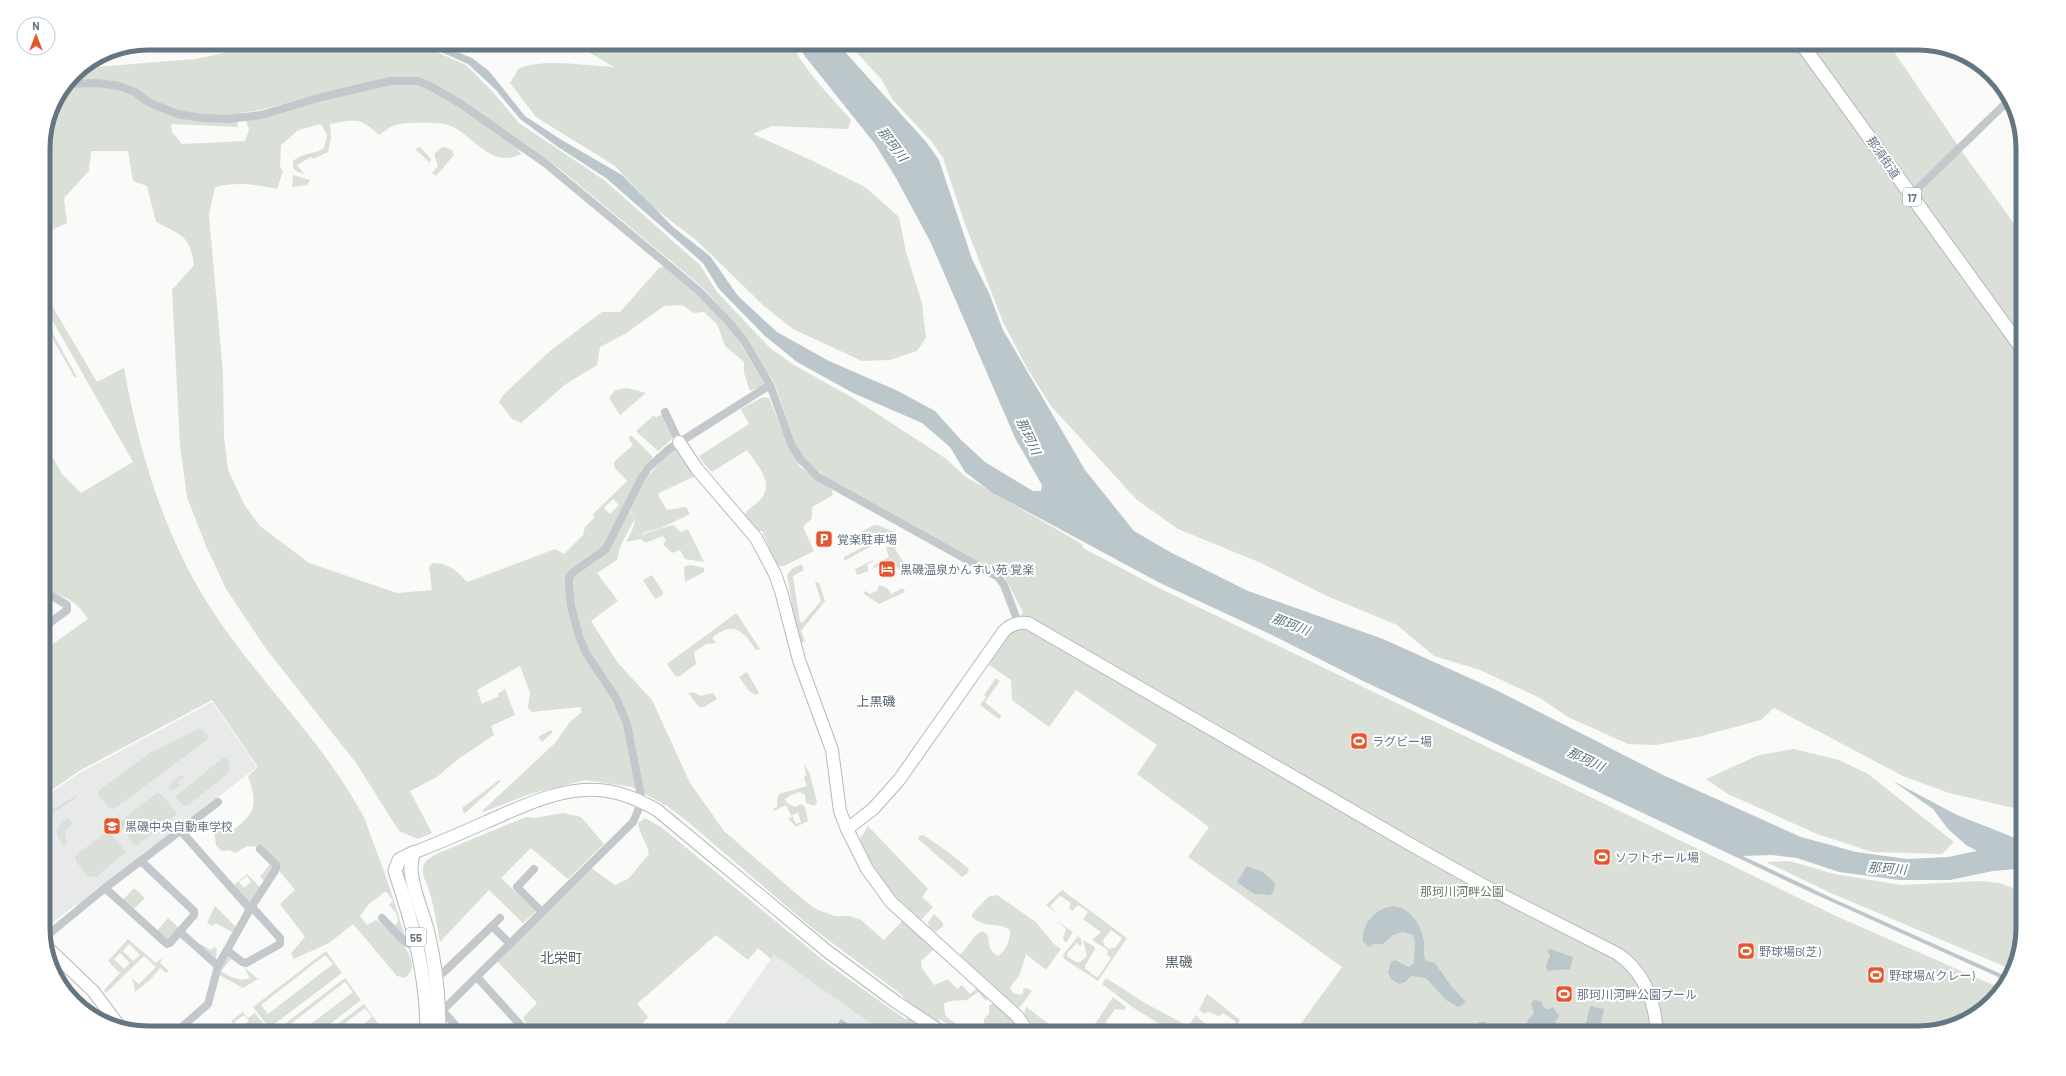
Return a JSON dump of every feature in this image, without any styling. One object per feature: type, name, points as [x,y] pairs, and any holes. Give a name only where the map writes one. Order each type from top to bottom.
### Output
[{"type":"main road","name":"那須街道","points":[[1806,50],[2016,340]]},
{"type":"main road","name":"55","points":[[424,1026],[419,949],[395,871],[399,860],[413,853],[412,874],[428,934],[436,977],[441,1013],[440,1026]]},
{"type":"street","points":[[73,84],[98,83],[119,86],[135,92],[148,102],[177,114],[203,118],[229,119],[261,115],[318,98],[390,81],[418,81],[430,86],[461,104],[546,163],[698,290],[744,340],[770,385],[792,446],[801,460],[818,477],[998,577],[1004,586],[1018,622]]},
{"type":"street","points":[[1911,196],[2006,103]]},
{"type":"street","points":[[428,1026],[633,822],[642,801],[624,713],[586,653],[579,636],[571,606],[569,578],[572,573],[606,549],[648,468],[659,457],[679,442],[770,385]]},
{"type":"street","points":[[665,412],[679,442],[698,469],[756,538],[775,574],[781,591],[799,660],[829,739],[834,761],[837,799],[847,830],[867,869],[891,902],[1017,1016],[1024,1026]]},
{"type":"street","points":[[50,596],[67,605],[67,610],[50,623]]},
{"type":"street","points":[[847,830],[873,809],[886,795],[1004,631],[1009,626],[1018,622],[1028,623],[1038,627],[1415,847],[1492,890],[1618,954],[1631,963],[1643,980],[1654,1004],[1656,1026]]},
{"type":"street","points":[[413,853],[521,807],[559,794],[596,790],[618,793],[642,801],[657,810],[827,951],[896,1002],[932,1026]]},
{"type":"street","points":[[50,933],[105,888],[218,802]]},
{"type":"street","points":[[181,831],[280,938],[280,944],[246,963],[242,962],[227,950]]},
{"type":"street","points":[[183,1026],[208,1004],[218,966],[251,908],[276,870],[276,865],[260,849]]},
{"type":"street","points":[[105,888],[167,944],[170,943],[194,915],[194,911],[141,861]]},
{"type":"street","points":[[534,868],[517,887],[542,912]]},
{"type":"street","points":[[382,918],[404,942],[419,949]]},
{"type":"street","points":[[436,977],[444,972],[500,918]]},
{"type":"street","points":[[492,926],[510,944]]},
{"type":"street","points":[[180,932],[218,966]]},
{"type":"street","points":[[55,960],[93,991],[115,1021]]},
{"type":"street","points":[[477,977],[521,1026]]},
{"type":"street","points":[[441,1013],[455,1026]]},
{"type":"shaded area","name":"黒磯中央自動車学校","points":[[212,702],[257,767],[79,905],[74,906],[50,925],[50,793],[78,774]]},
{"type":"shaded area","points":[[774,955],[874,1026],[724,1026]]},
{"type":"green space","name":"那珂川河畔公園","points":[[231,50],[432,50],[466,65],[492,91],[519,123],[604,180],[700,265],[717,292],[770,348],[794,365],[853,398],[945,458],[966,477],[1082,544],[1083,548],[1155,586],[1836,916],[1997,987],[1983,1002],[1962,1016],[1944,1023],[1918,1026],[1299,1026],[1342,967],[1188,857],[1209,827],[1137,774],[1157,745],[1076,690],[1049,727],[1012,700],[1011,680],[989,665],[1023,612],[1004,576],[824,476],[805,460],[795,443],[774,382],[731,319],[701,286],[560,169],[455,96],[421,78],[389,77],[260,110],[241,113],[237,119],[238,127],[171,124],[172,132],[182,144],[245,141],[249,130],[245,118],[362,89],[408,83],[421,84],[445,96],[517,148],[521,154],[510,158],[501,158],[492,155],[460,131],[446,124],[423,122],[400,124],[391,127],[379,135],[361,122],[351,121],[330,124],[331,137],[328,152],[313,159],[311,157],[297,165],[304,174],[298,172],[293,168],[293,161],[301,156],[324,148],[327,135],[321,124],[298,130],[281,145],[280,166],[283,172],[277,189],[246,184],[231,184],[215,187],[209,215],[223,373],[224,437],[228,470],[245,506],[260,526],[309,563],[397,593],[432,590],[429,567],[432,563],[443,564],[452,568],[467,582],[555,549],[564,554],[583,535],[585,527],[594,518],[593,514],[627,481],[614,467],[614,462],[633,445],[628,438],[631,435],[653,457],[642,469],[624,507],[633,515],[634,520],[620,547],[617,560],[597,573],[618,601],[591,621],[618,663],[652,700],[690,783],[724,831],[806,902],[818,910],[835,916],[850,916],[861,920],[884,940],[903,920],[935,948],[921,961],[922,968],[934,985],[948,979],[957,989],[962,985],[970,994],[978,987],[989,997],[986,1001],[978,992],[967,1000],[947,1002],[944,1004],[945,1014],[949,1019],[960,1026],[950,1026],[939,1019],[940,1026],[874,1026],[774,955],[771,959],[758,948],[748,960],[716,935],[637,1004],[648,1017],[640,1026],[528,1026],[523,1018],[537,1003],[496,960],[591,868],[615,885],[628,879],[649,854],[638,823],[645,818],[661,827],[829,965],[905,1019],[909,1018],[906,1002],[902,995],[811,927],[688,822],[667,806],[632,787],[585,780],[530,794],[483,812],[483,810],[555,743],[570,722],[582,712],[580,707],[532,712],[528,708],[530,693],[520,666],[477,690],[482,704],[499,696],[498,694],[505,689],[515,715],[491,726],[494,735],[457,760],[437,777],[410,791],[432,833],[418,839],[399,831],[356,763],[267,650],[226,589],[206,546],[187,497],[180,445],[172,290],[194,265],[190,247],[178,233],[156,222],[147,186],[133,181],[128,151],[91,151],[89,171],[64,198],[67,223],[50,231],[50,141],[53,122],[57,110],[66,93],[74,83],[91,67],[196,59]],"holes":[[[613,499],[619,505],[610,514],[604,508]]]},
{"type":"green space","points":[[585,50],[795,50],[810,73],[851,120],[848,129],[772,126],[753,134],[815,162],[865,187],[899,217],[906,252],[922,303],[926,338],[917,351],[890,360],[862,361],[793,329],[764,306],[696,240],[654,208],[615,166],[536,117],[510,83],[519,68],[542,63],[566,63],[614,67]]},
{"type":"green space","points":[[854,50],[1893,50],[1963,153],[2016,226],[2016,808],[1949,793],[1903,776],[1774,708],[1761,720],[1698,737],[1656,745],[1628,744],[1568,717],[1540,698],[1480,670],[1434,656],[1397,625],[1329,597],[1261,563],[1178,529],[1137,500],[1051,406],[1027,368],[1003,322],[965,224],[943,158],[932,142],[892,99],[882,80]]},
{"type":"green space","points":[[420,147],[431,159],[427,169],[429,162],[415,149]]},
{"type":"green space","points":[[444,147],[452,150],[454,155],[436,176],[432,173],[438,166],[434,154]]},
{"type":"green space","points":[[293,175],[310,180],[307,185],[292,187]]},
{"type":"green space","points":[[664,266],[697,293],[734,333],[764,383],[762,386],[750,391],[744,373],[744,362],[725,346],[717,324],[704,312],[694,313],[682,305],[664,306],[625,334],[600,347],[597,365],[566,384],[521,423],[512,419],[499,402],[503,395],[550,351],[602,312],[620,312],[658,269]]},
{"type":"green space","points":[[50,302],[97,382],[124,368],[145,460],[166,520],[192,577],[226,631],[326,758],[363,816],[387,879],[405,937],[395,925],[398,922],[396,913],[389,905],[393,901],[386,891],[368,905],[360,916],[367,925],[376,920],[390,931],[404,947],[412,964],[411,971],[405,978],[397,976],[353,924],[329,943],[294,959],[291,953],[305,937],[280,904],[295,890],[280,872],[280,866],[260,847],[247,846],[235,853],[229,850],[221,851],[216,845],[214,831],[225,825],[231,832],[250,814],[254,801],[248,776],[258,767],[212,700],[79,771],[50,791],[50,646],[88,619],[75,603],[50,592],[50,453],[62,474],[81,493],[133,462],[50,316]]},
{"type":"green space","points":[[50,328],[77,377],[75,378],[50,334]]},
{"type":"green space","points":[[627,388],[646,393],[620,415],[609,398],[615,390]]},
{"type":"green space","points":[[763,397],[769,398],[789,447],[800,467],[832,490],[833,495],[812,507],[812,518],[803,527],[814,551],[784,566],[779,566],[775,561],[762,531],[758,531],[745,515],[748,510],[760,500],[766,487],[763,474],[747,450],[712,472],[699,456],[749,424],[741,409]]},
{"type":"green space","points":[[663,414],[673,436],[672,439],[658,451],[636,431],[653,416],[657,417]]},
{"type":"green space","points":[[676,448],[695,476],[659,493],[659,497],[667,510],[686,507],[690,514],[661,528],[645,532],[642,537],[646,533],[673,525],[681,532],[688,529],[704,562],[685,559],[680,550],[672,553],[663,544],[666,541],[663,536],[645,543],[641,539],[626,542],[634,526],[633,515],[630,511],[643,483],[654,469]]},
{"type":"green space","points":[[874,525],[878,525],[895,533],[844,561],[844,557],[865,546],[859,533]]},
{"type":"green space","points":[[895,543],[895,549],[906,566],[899,570],[891,559],[874,568],[873,566],[889,557],[886,548]]},
{"type":"green space","points":[[873,560],[867,565],[869,571],[857,575],[855,569]]},
{"type":"green space","points":[[802,564],[804,570],[793,576],[800,622],[803,622],[821,601],[815,582],[819,583],[825,601],[801,631],[805,641],[801,643],[798,641],[787,575],[793,568]]},
{"type":"green space","points":[[692,565],[704,568],[704,572],[685,582],[684,568],[685,566]]},
{"type":"green space","points":[[652,575],[663,592],[663,595],[655,599],[643,580]]},
{"type":"green space","points":[[879,585],[887,588],[891,594],[903,588],[905,592],[879,604],[863,593],[866,591],[869,594],[877,591]]},
{"type":"green space","points":[[737,614],[760,649],[756,650],[747,638],[737,630],[726,630],[712,638],[717,643],[707,644],[694,652],[696,664],[680,676],[676,677],[667,664]]},
{"type":"green space","points":[[747,672],[759,693],[756,695],[749,691],[739,677]]},
{"type":"green space","points":[[996,678],[1000,681],[985,702],[1002,716],[999,719],[980,705],[986,697],[984,695]]},
{"type":"green space","points":[[693,692],[701,696],[713,693],[717,699],[704,707],[699,707],[688,693]]},
{"type":"green space","points":[[198,729],[202,729],[209,736],[208,739],[114,809],[110,809],[98,795],[98,791],[150,753]]},
{"type":"green space","points":[[551,730],[553,732],[542,742],[538,737]]},
{"type":"green space","points":[[1794,749],[1839,760],[1868,774],[1954,842],[1942,854],[1872,852],[1817,834],[1728,794],[1706,779],[1759,755]]},
{"type":"green space","points":[[224,757],[227,757],[230,766],[227,774],[187,806],[184,806],[176,798],[177,795]]},
{"type":"green space","points":[[804,764],[810,774],[817,802],[814,806],[806,803],[805,795],[800,792],[785,799],[787,803],[795,807],[801,804],[805,807],[808,821],[796,827],[788,819],[792,817],[786,805],[774,811],[773,809],[777,807],[779,794],[807,786],[804,778],[806,775]],"holes":[[[798,813],[801,822],[796,824],[792,815]]]},
{"type":"green space","points":[[181,775],[184,777],[177,782],[180,786],[172,790],[169,787],[170,784]]},
{"type":"green space","points":[[499,780],[500,782],[464,814],[462,808]]},
{"type":"green space","points":[[157,793],[161,794],[176,812],[175,816],[137,845],[134,844],[119,825],[120,822]]},
{"type":"green space","points":[[76,796],[77,797],[50,816],[50,811]]},
{"type":"green space","points":[[563,813],[581,817],[604,844],[568,879],[531,848],[501,878],[536,911],[523,923],[489,890],[440,942],[431,896],[424,879],[423,867],[426,861],[436,854],[526,817],[535,818]]},
{"type":"green space","points":[[67,818],[72,822],[72,825],[65,830],[67,844],[63,845],[58,838],[56,829]]},
{"type":"green space","points":[[868,826],[928,889],[922,897],[933,907],[921,920],[889,890],[869,859],[860,839]]},
{"type":"green space","points":[[107,832],[110,833],[125,853],[96,877],[88,876],[77,863],[75,858],[77,854]]},
{"type":"green space","points":[[923,835],[947,851],[969,869],[967,874],[962,877],[918,839],[919,836]]},
{"type":"green space","points":[[1789,861],[1835,874],[1901,885],[1979,881],[2000,883],[2016,889],[2015,941],[2008,968],[1833,894],[1766,862]]},
{"type":"green space","points":[[271,863],[274,867],[265,882],[260,877]]},
{"type":"green space","points":[[247,874],[260,887],[252,901],[248,902],[234,885]],"holes":[[[247,876],[251,882],[244,888],[239,882]]]},
{"type":"green space","points":[[134,888],[145,898],[134,909],[123,900]]},
{"type":"green space","points":[[1062,890],[1127,938],[1098,981],[1064,959],[1063,955],[1078,936],[1081,939],[1082,944],[1080,946],[1077,943],[1067,953],[1068,957],[1076,962],[1080,962],[1087,956],[1083,940],[1095,947],[1085,966],[1086,969],[1095,976],[1098,977],[1111,958],[1107,954],[1108,950],[1092,940],[1101,932],[1083,919],[1088,912],[1078,905],[1072,911],[1069,908],[1071,903],[1060,896],[1050,906],[1058,914],[1046,905]],"holes":[[[1111,930],[1122,938],[1116,947],[1109,949],[1104,945],[1103,940]]]},
{"type":"green space","points":[[997,895],[1036,922],[1054,944],[1061,949],[1046,970],[1026,954],[1020,974],[1010,988],[1013,993],[1020,995],[1023,993],[1023,989],[1027,988],[1032,991],[1020,1007],[1017,1007],[960,955],[973,939],[982,931],[988,935],[992,952],[998,956],[1006,948],[1009,941],[1010,930],[1005,927],[983,923],[972,917],[972,914],[988,897]]},
{"type":"green space","points":[[215,906],[237,928],[232,932],[215,923],[213,926],[207,923]]},
{"type":"green space","points":[[934,914],[943,923],[943,926],[936,932],[929,927],[928,922]]},
{"type":"green space","points":[[168,918],[179,928],[169,940],[157,931]]},
{"type":"green space","points":[[1057,921],[1073,932],[1066,943],[1063,939],[1066,929]]},
{"type":"green space","points":[[128,939],[156,963],[162,958],[160,963],[169,971],[166,973],[160,968],[151,979],[135,992],[134,984],[131,978],[139,984],[156,967],[144,956],[106,993],[104,990],[120,973],[108,961]],"holes":[[[129,944],[140,955],[133,961],[123,951]],[[120,953],[130,963],[124,969],[114,959]]]},
{"type":"green space","points":[[200,944],[211,950],[214,947],[217,949],[216,958],[199,945]]},
{"type":"green space","points":[[326,951],[342,973],[272,1026],[267,1026],[253,1007]],"holes":[[[325,955],[333,964],[268,1014],[261,1005]]]},
{"type":"green space","points":[[229,956],[241,965],[231,959],[221,971],[238,979],[250,978],[244,967],[258,979],[243,988],[219,975],[225,957]]},
{"type":"green space","points":[[345,978],[361,1000],[327,1026],[308,1026],[353,992],[345,982],[288,1026],[282,1026]]},
{"type":"green space","points":[[1106,978],[1145,1003],[1184,1024],[1182,1026],[1163,1026],[1134,1008],[1102,984]]},
{"type":"green space","points":[[1207,994],[1240,1020],[1236,1026],[1233,1026],[1236,1022],[1223,1013],[1219,1016],[1208,1012],[1205,1014],[1199,1010]]},
{"type":"green space","points":[[1113,997],[1126,1007],[1124,1010],[1115,1009],[1106,1022],[1106,1026],[1094,1026]]},
{"type":"green space","points":[[994,1003],[1019,1026],[984,1026],[984,1019],[989,1014],[989,1005]]},
{"type":"green space","points":[[364,1004],[380,1026],[361,1026],[372,1017],[365,1008],[341,1026],[335,1026]]},
{"type":"green space","points":[[1026,1007],[1052,1026],[1033,1026],[1024,1014]]},
{"type":"green space","points":[[243,1012],[248,1018],[255,1013],[265,1026],[242,1026],[249,1021],[244,1015],[234,1022],[237,1026],[235,1026],[231,1021]]},
{"type":"green space","points":[[1196,1015],[1207,1026],[1188,1026]]},
{"type":"water","name":"那珂川","points":[[437,50],[452,50],[472,58],[489,71],[525,116],[560,139],[622,175],[673,227],[710,256],[738,296],[777,332],[829,361],[898,391],[935,411],[961,440],[985,462],[1033,491],[1041,491],[1042,485],[1015,438],[931,243],[896,178],[875,144],[804,55],[802,50],[843,50],[927,143],[939,160],[972,259],[989,293],[1003,330],[1085,470],[1134,531],[1170,552],[1248,591],[1383,639],[1494,689],[1663,775],[1801,837],[1856,852],[1907,859],[1948,857],[1977,851],[1966,845],[1948,829],[1933,809],[1893,781],[1957,815],[2016,838],[2016,869],[1993,871],[1950,880],[1899,880],[1839,872],[1797,858],[1772,855],[1743,856],[1834,899],[2004,975],[2002,979],[1810,892],[1361,680],[1272,635],[1160,583],[991,492],[965,472],[950,447],[922,423],[853,393],[797,362],[765,336],[719,289],[703,263],[606,178],[558,147],[520,119],[496,90],[468,64]]},
{"type":"water","points":[[1247,866],[1263,872],[1275,883],[1274,892],[1270,895],[1254,894],[1237,882]]},
{"type":"water","points":[[1393,906],[1405,910],[1414,918],[1423,936],[1424,956],[1426,961],[1435,963],[1451,986],[1465,1001],[1464,1004],[1458,1007],[1446,1000],[1426,978],[1411,976],[1405,982],[1399,984],[1392,980],[1388,973],[1391,962],[1395,960],[1409,967],[1414,963],[1415,940],[1413,935],[1403,932],[1393,935],[1383,944],[1373,944],[1370,947],[1363,942],[1364,929],[1371,918],[1381,910]]},
{"type":"water","points":[[1550,949],[1573,957],[1570,969],[1548,971],[1546,966],[1550,955],[1547,951]]},
{"type":"water","points":[[1534,1000],[1541,1001],[1544,1008],[1549,1009],[1553,1007],[1559,1016],[1555,1022],[1558,1026],[1529,1026],[1527,1023],[1528,1019],[1534,1014],[1531,1003]]},
{"type":"water","points":[[1590,1006],[1604,1009],[1600,1026],[1586,1026]]},
{"type":"water","points":[[841,1019],[851,1026],[836,1026]]},
{"type":"water","points":[[1479,1022],[1485,1022],[1488,1026],[1478,1026]]},
{"type":"place","name":"覚楽駐車場","points":[[824,539]]},
{"type":"place","name":"黒磯温泉かんすい苑 覚楽","points":[[887,569]]},
{"type":"place","name":"ラグビー場","points":[[1359,741]]},
{"type":"place","name":"黒磯中央自動車学校","points":[[112,826]]},
{"type":"place","name":"ソフトボール場","points":[[1602,857]]},
{"type":"place","name":"野球場B(芝)","points":[[1746,951]]},
{"type":"place","name":"野球場A(クレー)","points":[[1876,975]]},
{"type":"place","name":"那珂川河畔公園プール","points":[[1564,994]]},
{"type":"district","name":"上黒磯","points":[[876,701]]},
{"type":"district","name":"北栄町","points":[[561,957]]},
{"type":"district","name":"黒磯","points":[[1179,961]]}]
